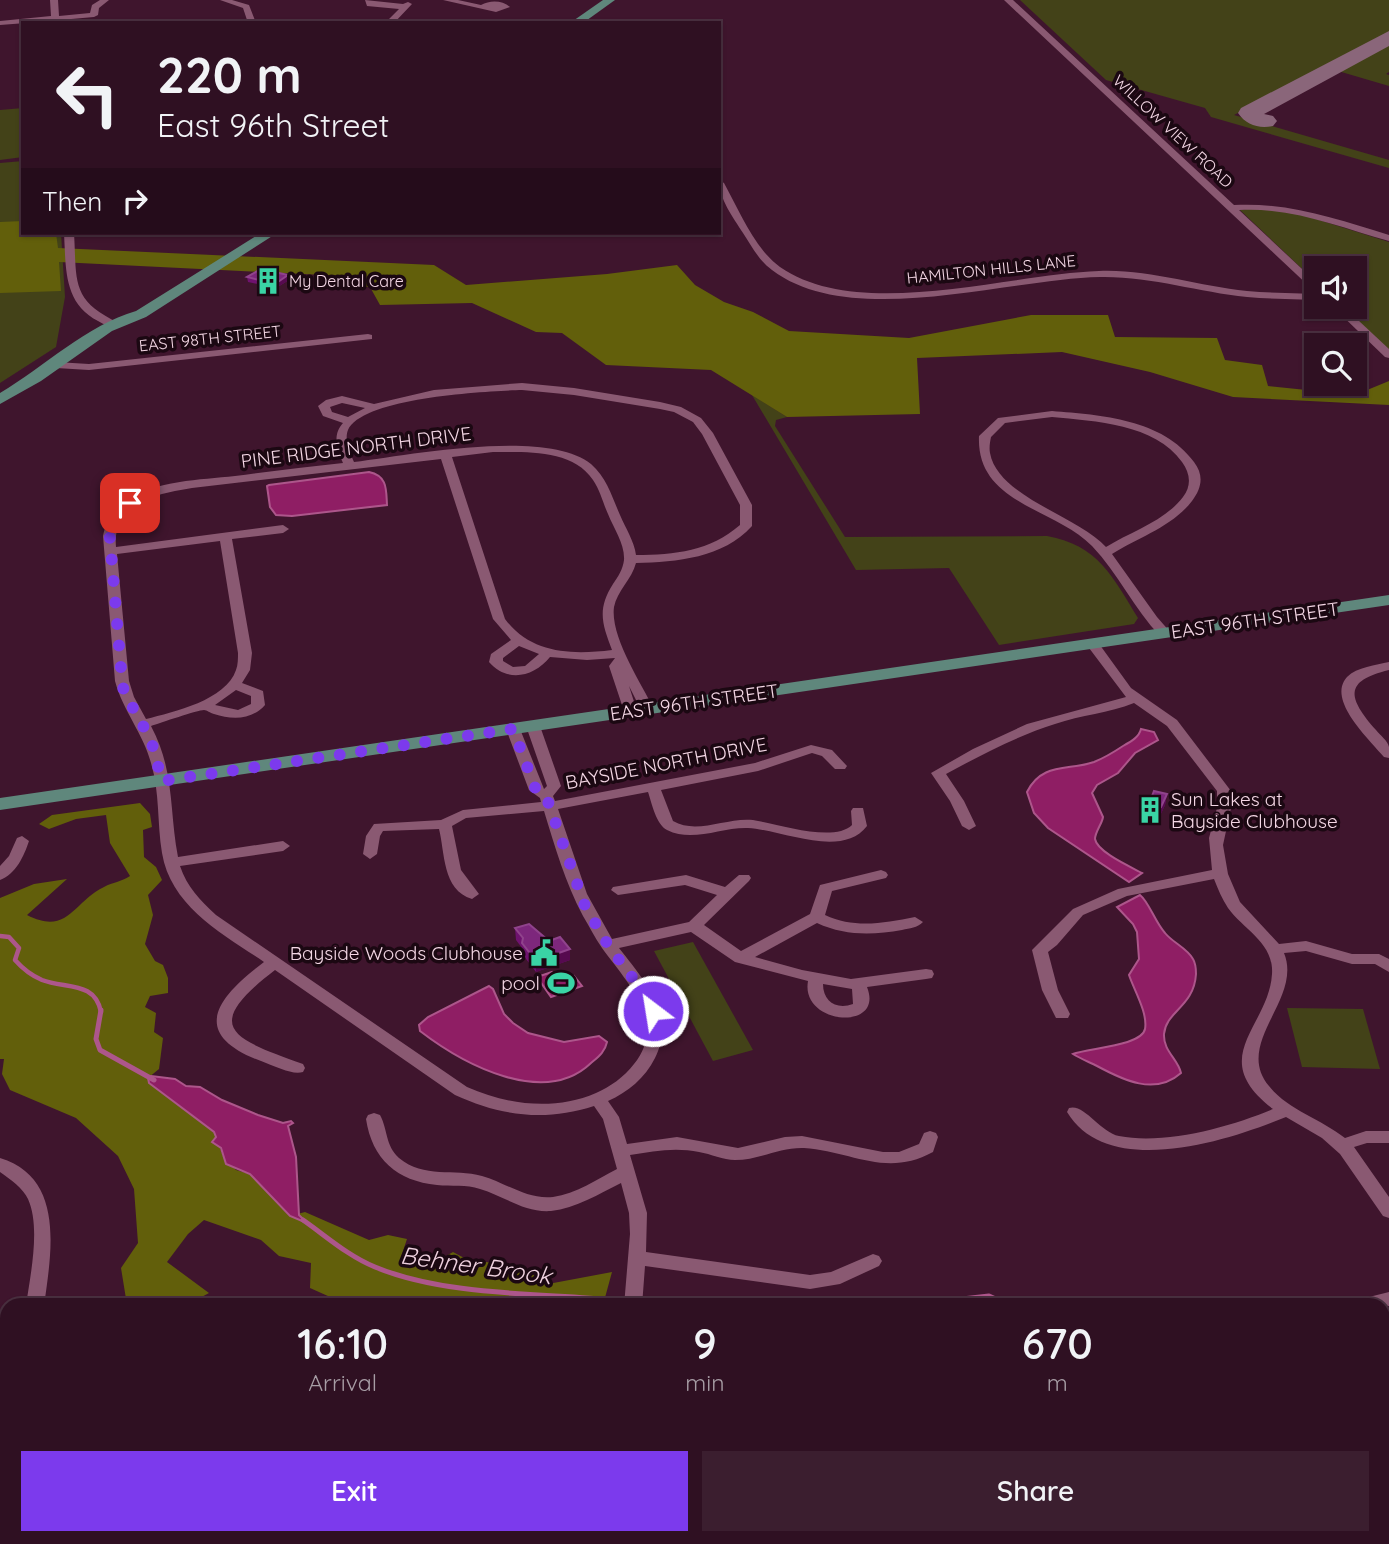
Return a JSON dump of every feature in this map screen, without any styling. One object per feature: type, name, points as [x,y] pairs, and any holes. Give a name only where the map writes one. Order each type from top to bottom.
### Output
[{"type":"main road","points":[[578,21],[610,0]]},
{"type":"main road","points":[[594,21],[626,0]]},
{"type":"main road","points":[[121,321],[127,311],[247,235]]},
{"type":"main road","points":[[0,399],[121,321],[141,314],[267,235]]},
{"type":"main road","name":"EAST 96TH STREET","points":[[0,804],[1389,600]]},
{"type":"street","points":[[54,0],[56,20]]},
{"type":"street","points":[[98,21],[94,15],[95,6],[105,0]]},
{"type":"street","points":[[224,0],[246,7],[251,21]]},
{"type":"street","points":[[369,0],[370,4],[409,4]]},
{"type":"street","points":[[447,0],[483,8]]},
{"type":"street","name":"WILLOW VIEW ROAD","points":[[1008,0],[1304,276]]},
{"type":"street","points":[[391,21],[409,4]]},
{"type":"street","points":[[37,21],[94,15]]},
{"type":"street","points":[[0,23],[21,22]]},
{"type":"street","name":"HAMILTON HILLS LANE","points":[[721,186],[765,257],[775,268],[796,280],[828,291],[853,295],[893,295],[1108,274],[1135,275],[1246,294],[1304,296]]},
{"type":"street","points":[[1233,208],[1262,206],[1293,210],[1389,238]]},
{"type":"street","points":[[69,235],[75,295],[88,313],[121,321]]},
{"type":"street","points":[[1351,319],[1389,355]]},
{"type":"street","name":"EAST 98TH STREET","points":[[55,365],[89,368],[368,337]]},
{"type":"street","points":[[349,465],[342,441],[342,431],[349,421],[372,407],[417,397],[531,387],[668,407],[697,420],[746,505],[746,526],[722,546],[705,551],[680,556],[631,559],[630,566],[613,594],[608,612],[621,655],[616,666],[639,710]]},
{"type":"street","points":[[349,421],[327,414],[324,406],[345,399],[372,407]]},
{"type":"street","points":[[1105,553],[1186,502],[1195,486],[1196,477],[1184,455],[1171,443],[1151,433],[1086,417],[1052,414],[1018,416],[1002,420],[988,431],[984,440],[985,451],[991,466],[1006,485],[1033,507],[1086,535],[1105,553],[1152,620],[1165,633]]},
{"type":"street","name":"PINE RIDGE NORTH DRIVE","points":[[110,551],[109,528],[112,520],[130,503],[144,496],[192,484],[445,454],[522,448],[573,459],[596,475],[631,559]]},
{"type":"street","points":[[445,454],[499,619],[510,635],[547,653],[621,655]]},
{"type":"street","points":[[283,529],[110,551],[124,692],[151,740],[162,781],[172,863],[180,885],[194,903],[211,918],[472,1097],[527,1111],[556,1109],[598,1100],[639,1070],[648,1058],[655,1032],[649,1001],[608,945],[581,897],[548,801],[536,790],[513,729]]},
{"type":"street","points":[[142,724],[204,705],[234,685],[245,669],[245,653],[225,536]]},
{"type":"street","points":[[518,641],[496,657],[503,668],[517,672],[530,670],[540,663],[547,653]]},
{"type":"street","points":[[1092,644],[1123,688],[1167,718],[1221,786],[1226,799],[1216,849],[1221,873],[1233,904],[1264,933],[1275,949],[1280,964],[1280,980],[1253,1043],[1250,1062],[1261,1089],[1287,1110],[1342,1145],[1389,1211]]},
{"type":"street","points":[[1389,666],[1355,677],[1346,689],[1348,704],[1389,754]]},
{"type":"street","points":[[204,705],[232,715],[246,713],[258,705],[258,694],[234,685]]},
{"type":"street","points":[[969,826],[957,801],[938,773],[1007,737],[1050,721],[1105,710],[1135,698]]},
{"type":"street","points":[[533,726],[555,786],[548,801]]},
{"type":"street","name":"BAYSIDE NORTH DRIVE","points":[[370,854],[373,836],[379,827],[443,824],[463,814],[653,787],[758,767],[804,750],[823,751],[840,766]]},
{"type":"street","points":[[653,787],[667,824],[681,830],[752,824],[809,836],[843,837],[859,826],[858,811]]},
{"type":"street","points":[[443,824],[448,833],[457,877],[472,894]]},
{"type":"street","points":[[0,875],[16,858],[22,841]]},
{"type":"street","points":[[172,863],[283,846]]},
{"type":"street","points":[[1062,1014],[1050,990],[1040,950],[1052,941],[1073,915],[1131,889],[1221,873]]},
{"type":"street","points":[[740,958],[817,918],[825,888],[881,875]]},
{"type":"street","points":[[608,945],[694,926],[744,878]]},
{"type":"street","points":[[618,890],[674,880],[699,882],[727,892]]},
{"type":"street","points":[[817,918],[840,928],[862,931],[915,922]]},
{"type":"street","points":[[694,926],[740,958],[816,978],[856,983],[926,974]]},
{"type":"street","points":[[1275,949],[1306,946],[1352,959],[1380,959],[1389,967]]},
{"type":"street","points":[[275,962],[235,996],[226,1010],[226,1028],[231,1038],[242,1045],[297,1068]]},
{"type":"street","points":[[816,978],[814,993],[817,1000],[823,1007],[840,1012],[856,1011],[860,1006],[861,993],[856,983]]},
{"type":"street","points":[[598,1100],[611,1117],[639,1221],[634,1298]]},
{"type":"street","points":[[1075,1112],[1103,1137],[1142,1145],[1247,1126],[1287,1110]]},
{"type":"street","points":[[374,1119],[376,1138],[383,1153],[405,1171],[436,1179],[478,1181],[534,1203],[565,1202],[627,1172]]},
{"type":"street","points":[[621,1151],[677,1143],[738,1154],[781,1143],[802,1142],[833,1146],[858,1154],[907,1158],[927,1148],[930,1137]]},
{"type":"street","points":[[1342,1145],[1358,1139],[1389,1137]]},
{"type":"street","points":[[0,1164],[25,1182],[40,1208],[36,1298]]},
{"type":"street","points":[[637,1258],[810,1282],[834,1279],[873,1261]]},
{"type":"shaded area","points":[[1020,0],[1389,0],[1389,32],[1234,115],[1389,160],[1389,168],[1211,117],[1205,108],[1106,80]]},
{"type":"shaded area","points":[[1389,45],[1389,72],[1386,74],[1389,75],[1389,86],[1338,71]]},
{"type":"shaded area","points":[[21,108],[21,157],[0,160],[0,110]]},
{"type":"shaded area","points":[[21,161],[21,235],[61,235],[65,297],[56,347],[0,383],[0,163]]},
{"type":"shaded area","points":[[1257,208],[1300,214],[1389,242],[1389,351],[1356,319],[1367,319],[1367,256],[1304,256],[1304,271],[1240,210]]},
{"type":"shaded area","points":[[21,221],[21,235],[56,235],[58,248],[434,265],[466,285],[607,274],[677,265],[695,285],[724,302],[753,312],[789,331],[909,338],[1031,315],[1108,315],[1115,337],[1217,338],[1225,360],[1262,365],[1268,386],[1304,390],[1304,396],[1367,396],[1367,390],[1389,381],[1389,405],[1233,397],[1150,372],[1062,352],[917,358],[920,414],[787,417],[711,370],[606,365],[562,333],[536,332],[472,303],[380,305],[370,287],[352,287],[343,276],[59,262],[61,291],[0,293],[0,222]]},
{"type":"shaded area","points":[[752,395],[787,417],[776,420],[775,426],[845,537],[1047,536],[1065,540],[1092,555],[1102,565],[1138,618],[1134,624],[999,645],[949,568],[856,570]]},
{"type":"shaded area","points":[[369,472],[383,480],[387,505],[292,516],[276,515],[270,507],[269,485]]},
{"type":"shaded area","points":[[1141,729],[1154,732],[1158,740],[1135,753],[1118,773],[1097,785],[1092,793],[1103,817],[1095,836],[1097,844],[1115,859],[1142,873],[1129,882],[1048,828],[1034,813],[1027,792],[1040,776],[1056,769],[1084,765],[1109,755],[1132,741]]},
{"type":"shaded area","points":[[140,803],[150,814],[152,827],[143,830],[144,857],[156,867],[162,880],[148,895],[153,915],[145,944],[155,961],[163,965],[168,978],[168,993],[150,996],[145,1007],[156,1013],[154,1032],[163,1038],[159,1069],[148,1078],[149,1083],[214,1132],[223,1156],[236,1170],[250,1174],[290,1216],[305,1212],[369,1240],[388,1235],[407,1239],[401,1257],[432,1264],[453,1252],[468,1260],[520,1266],[548,1284],[612,1272],[605,1298],[332,1298],[310,1288],[311,1263],[279,1256],[261,1240],[204,1220],[188,1234],[167,1262],[209,1293],[200,1298],[126,1298],[121,1268],[138,1243],[134,1189],[118,1156],[76,1118],[10,1090],[2,1074],[4,1059],[0,1059],[0,898],[34,884],[67,879],[27,915],[52,922],[69,914],[93,893],[130,876],[110,843],[106,815],[76,819],[49,829],[39,824],[52,815]]},
{"type":"shaded area","points":[[1140,895],[1165,933],[1190,955],[1196,970],[1190,994],[1166,1026],[1164,1034],[1168,1050],[1181,1073],[1161,1084],[1150,1085],[1117,1076],[1073,1054],[1125,1043],[1142,1035],[1145,1029],[1143,1009],[1129,975],[1139,959],[1137,932],[1117,907]]},
{"type":"shaded area","points":[[693,942],[753,1050],[713,1061],[654,951]]},
{"type":"shaded area","name":"pool","points":[[552,972],[559,981],[574,976],[582,986],[551,997],[537,977]]},
{"type":"shaded area","points":[[489,986],[493,989],[504,1014],[528,1033],[564,1042],[599,1036],[607,1042],[605,1049],[572,1076],[550,1082],[528,1081],[481,1067],[458,1056],[420,1031],[419,1025],[428,1017]]},
{"type":"shaded area","points":[[1287,1008],[1363,1009],[1380,1069],[1302,1067]]},
{"type":"shaded area","points":[[151,1076],[175,1079],[186,1086],[200,1087],[222,1100],[258,1115],[283,1123],[291,1121],[293,1123],[288,1126],[296,1157],[299,1215],[307,1223],[290,1216],[250,1174],[226,1164],[221,1148],[212,1142],[216,1137],[214,1132],[149,1083],[148,1078]]},
{"type":"building","points":[[261,269],[288,275],[275,284],[247,277]]},
{"type":"building","points":[[1154,791],[1167,794],[1161,807],[1149,804]]},
{"type":"building","points":[[529,924],[549,941],[560,937],[570,949],[536,961],[522,943],[523,938],[515,928]]},
{"type":"waterway","name":"Behner Brook","points":[[0,936],[9,937],[19,948],[15,960],[27,972],[51,983],[86,991],[93,995],[101,1011]]},
{"type":"waterway","name":"Behner Brook","points":[[101,1011],[96,1039],[100,1050],[154,1080]]},
{"type":"waterway","name":"Behner Brook","points":[[303,1220],[356,1257],[402,1276],[493,1292],[584,1298]]},
{"type":"waterway","name":"Behner Brook","points":[[971,1298],[993,1298]]},
{"type":"taxiway","points":[[1265,121],[1253,118],[1249,113],[1389,37]]},
{"type":"place","name":"My Dental Care","points":[[268,281]]},
{"type":"place","name":"Sun Lakes at Bayside Clubhouse","points":[[1150,810]]},
{"type":"place","name":"Bayside Woods Clubhouse","points":[[544,953]]},
{"type":"place","name":"pool","points":[[561,983]]},
{"type":"route","points":[[130,503],[112,520],[109,528],[122,681],[124,692],[151,740],[162,781],[513,729],[536,790],[546,796],[585,906],[601,935],[647,997],[653,1011]]}]
